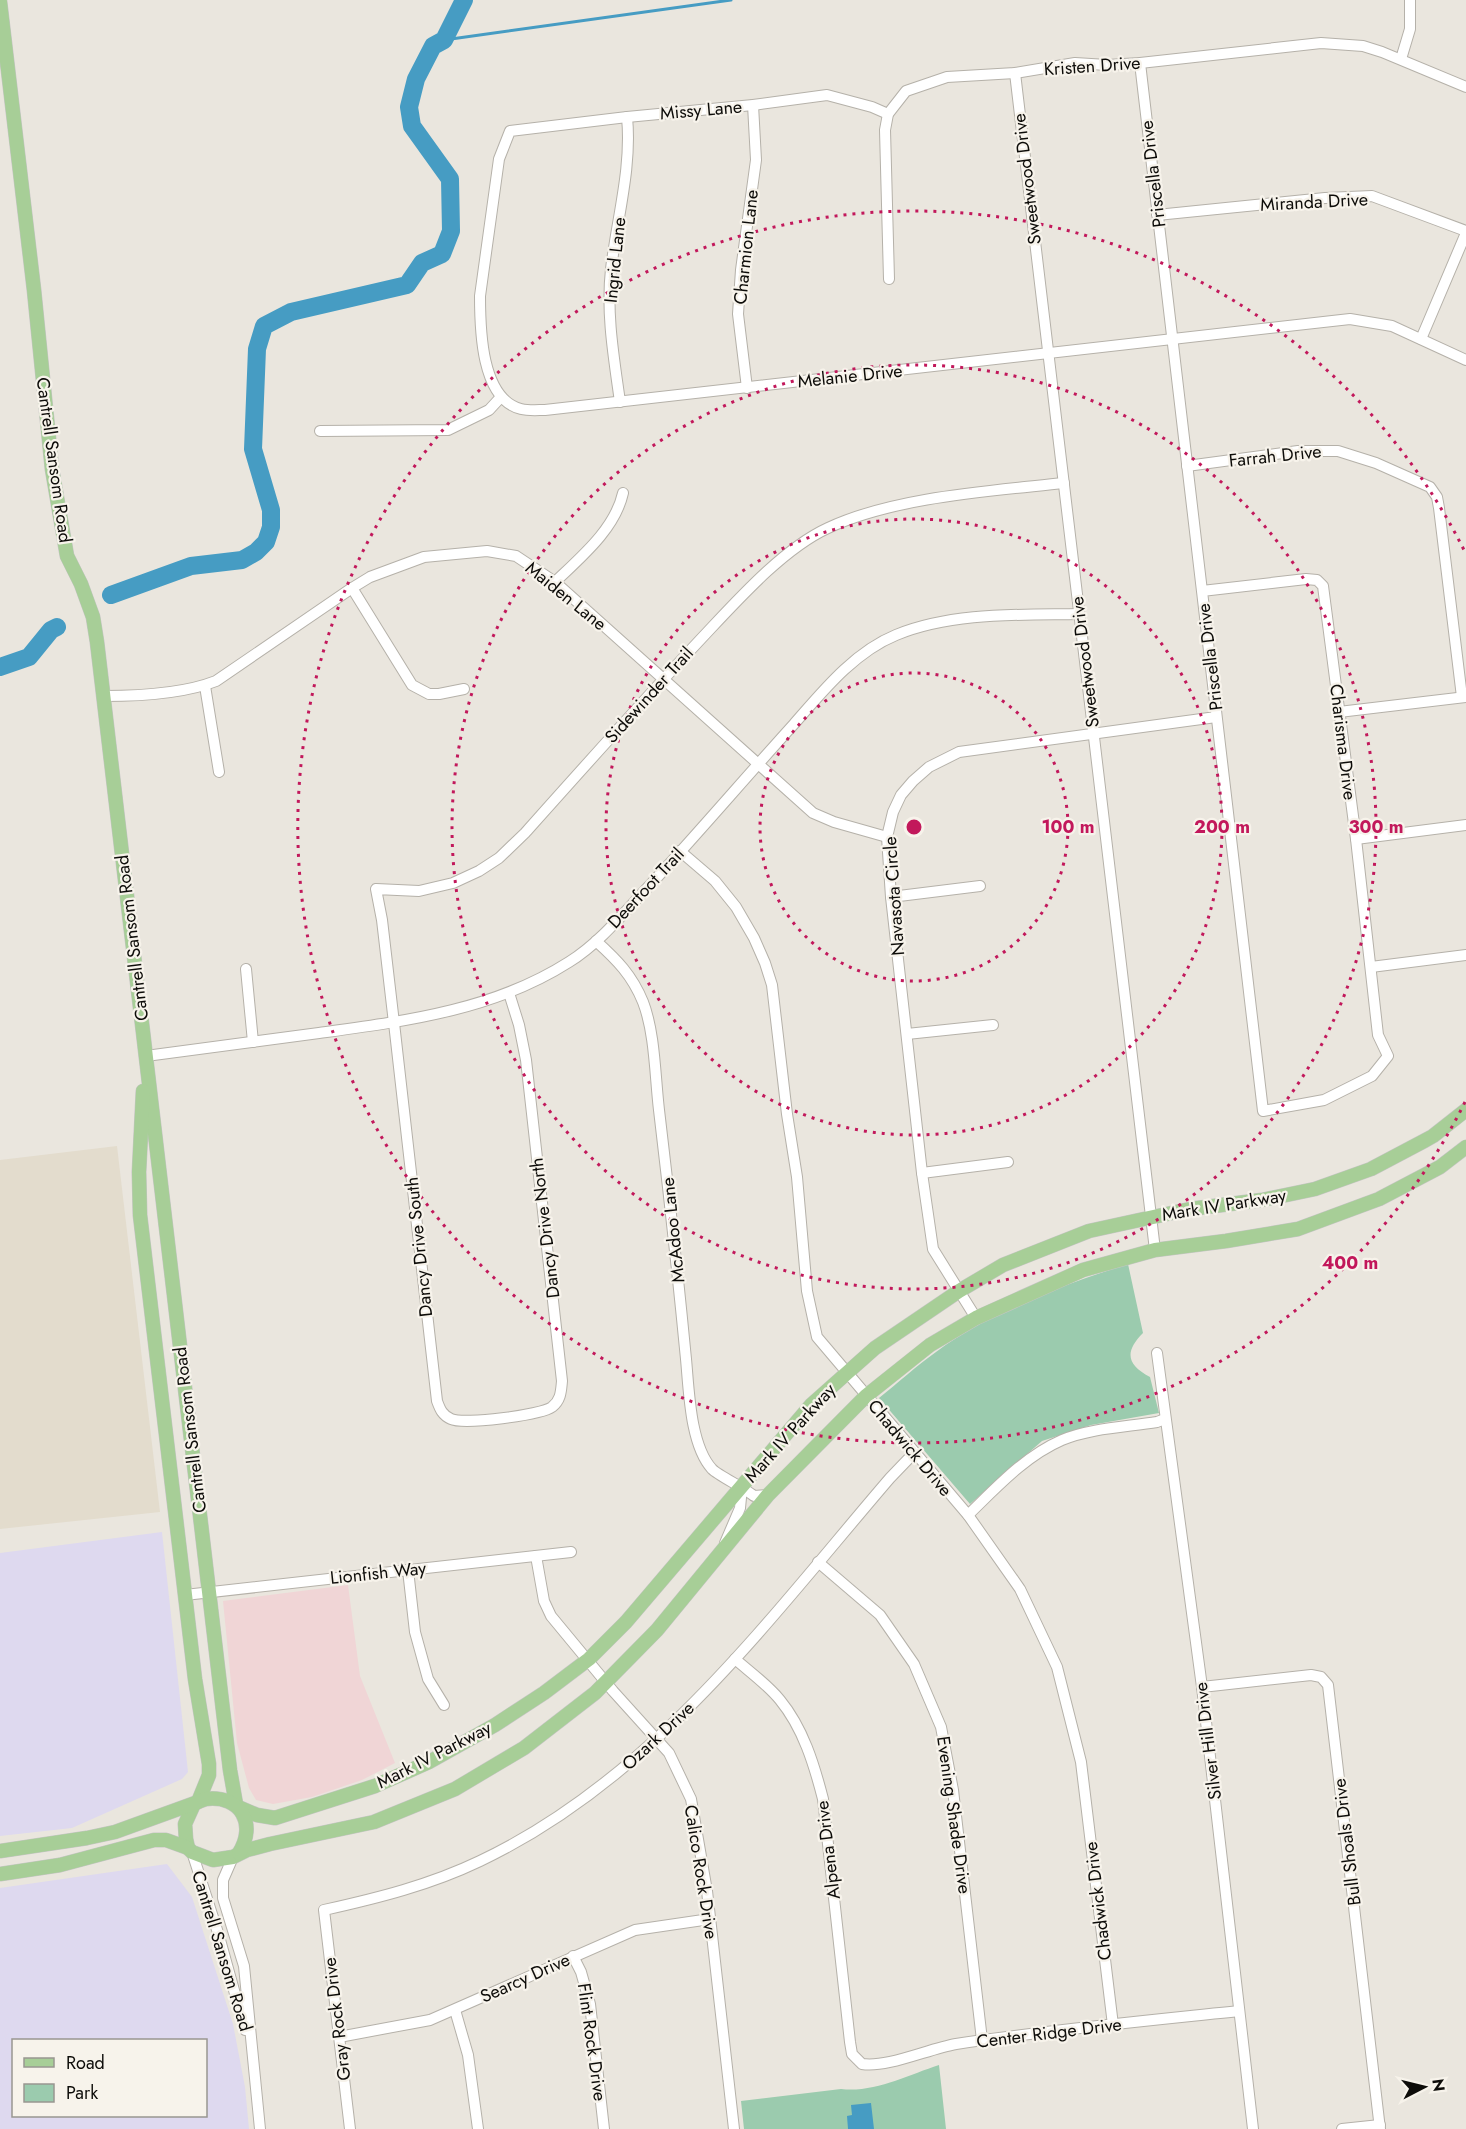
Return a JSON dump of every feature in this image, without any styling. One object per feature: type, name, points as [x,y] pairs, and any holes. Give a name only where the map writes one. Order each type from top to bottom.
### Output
[{"type":"main road","name":"Cantrell Sansom Road","points":[[0,2],[34,290],[52,469],[68,556],[93,617],[104,696],[230,1772],[237,1806]]},
{"type":"main road","name":"Cantrell Sansom Road","points":[[146,1056],[139,1172],[141,1224],[202,1732],[209,1764],[209,1775],[196,1803]]},
{"type":"main road","name":"Mark IV Parkway","points":[[237,1806],[257,1815],[275,1818],[375,1786],[429,1762],[495,1725],[544,1693],[589,1659],[626,1622],[810,1405],[876,1348],[959,1290],[1003,1265],[1089,1231],[1190,1209],[1262,1200],[1315,1190],[1371,1169],[1424,1141],[1466,1110]]},
{"type":"main road","name":"Mark IV Parkway","points":[[236,1855],[270,1844],[374,1822],[455,1789],[524,1748],[595,1694],[657,1630],[768,1496],[866,1396],[930,1345],[976,1318],[1083,1270],[1155,1250],[1226,1242],[1298,1229],[1379,1199],[1440,1167],[1466,1147]]},
{"type":"main road","points":[[141,1224],[165,1221]]},
{"type":"main road","points":[[168,1458],[193,1454]]},
{"type":"main road","points":[[0,1851],[115,1832],[196,1803],[220,1798],[237,1806],[244,1820],[245,1833],[236,1855],[213,1860],[166,1840],[154,1840],[60,1865],[0,1874]]},
{"type":"main road","points":[[190,1850],[186,1839],[185,1824],[196,1803]]},
{"type":"street","points":[[1401,59],[1410,29],[1410,0]]},
{"type":"street","name":"Kristen Drive","points":[[888,114],[906,91],[947,77],[1015,73],[1075,63],[1107,66],[1140,63],[1321,43],[1363,46],[1401,59],[1466,87]]},
{"type":"street","name":"Priscella Drive","points":[[1140,63],[1263,1111],[1324,1100],[1372,1076],[1388,1056]]},
{"type":"street","name":"Sweetwood Drive","points":[[1015,73],[1155,1250]]},
{"type":"street","name":"Missy Lane","points":[[501,397],[489,376],[480,318],[480,296],[499,159],[510,131],[827,95],[872,107],[888,114]]},
{"type":"street","name":"Charmion Lane","points":[[747,388],[738,314],[741,270],[756,160],[753,105]]},
{"type":"street","points":[[888,114],[884,149],[889,279]]},
{"type":"street","name":"Ingrid Lane","points":[[621,402],[610,333],[609,300],[611,268],[628,165],[630,140],[627,117]]},
{"type":"street","name":"Miranda Drive","points":[[1157,215],[1325,198],[1372,196],[1466,232]]},
{"type":"street","points":[[1421,339],[1466,232]]},
{"type":"street","name":"Melanie Drive","points":[[501,397],[520,409],[545,410],[1350,319],[1392,326],[1466,360]]},
{"type":"street","points":[[320,431],[448,430],[489,411],[501,397]]},
{"type":"street","name":"Farrah Drive","points":[[1187,466],[1298,452],[1338,451],[1376,463],[1430,487],[1437,497],[1439,508],[1464,697]]},
{"type":"street","name":"Sidewinder Trail","points":[[394,1023],[376,888],[418,891],[453,883],[479,871],[499,858],[723,616],[783,557],[806,540],[828,528],[888,508],[1064,483]]},
{"type":"street","points":[[555,582],[591,547],[620,507],[624,493]]},
{"type":"street","name":"Maiden Lane","points":[[104,696],[138,696],[205,686],[216,681],[370,577],[424,557],[487,551],[516,556],[555,582],[813,813],[834,822],[887,837]]},
{"type":"street","name":"Charisma Drive","points":[[1202,591],[1306,579],[1317,580],[1323,586],[1356,839],[1378,1035],[1388,1056]]},
{"type":"street","points":[[352,588],[412,685],[429,694],[464,689]]},
{"type":"street","name":"Deerfoot Trail","points":[[146,1056],[394,1023],[464,1007],[509,993],[570,962],[596,941],[828,687],[873,647],[896,635],[950,621],[1005,615],[1079,614]]},
{"type":"street","points":[[205,686],[219,772]]},
{"type":"street","points":[[1339,712],[1464,697]]},
{"type":"street","name":"Navasota Circle","points":[[976,1318],[933,1249],[922,1173],[891,897],[887,837],[893,812],[912,781],[929,767],[959,752],[1216,717]]},
{"type":"street","points":[[1356,839],[1466,825]]},
{"type":"street","name":"Chadwick Drive","points":[[680,851],[715,881],[736,907],[765,963],[774,997],[787,1114],[797,1177],[807,1291],[817,1336],[914,1454],[968,1515],[1020,1590],[1057,1667],[1081,1762],[1113,2025]]},
{"type":"street","points":[[891,897],[980,886]]},
{"type":"street","name":"McAdoo Lane","points":[[596,941],[623,966],[636,986],[648,1018],[695,1430],[701,1451],[712,1470],[754,1496],[768,1496]]},
{"type":"street","points":[[1371,967],[1466,955]]},
{"type":"street","points":[[246,969],[253,1042]]},
{"type":"street","name":"Dancy Drive North","points":[[498,1418],[537,1412],[552,1407],[561,1396],[562,1381],[526,1060],[519,1025],[509,993]]},
{"type":"street","name":"Dancy Drive South","points":[[394,1023],[437,1401],[440,1411],[454,1420],[470,1422],[498,1418]]},
{"type":"street","points":[[907,1034],[993,1025]]},
{"type":"street","points":[[922,1173],[1008,1162]]},
{"type":"street","name":"Silver Hill Drive","points":[[1157,1353],[1202,1688],[1253,2129]]},
{"type":"street","points":[[968,1515],[1039,1451],[1063,1440],[1088,1433],[1165,1419]]},
{"type":"street","name":"Ozark Drive","points":[[324,1910],[377,1898],[429,1882],[479,1862],[527,1837],[573,1808],[657,1739],[735,1659],[890,1478],[914,1454]]},
{"type":"street","points":[[722,1552],[740,1508],[742,1487]]},
{"type":"street","name":"Lionfish Way","points":[[185,1595],[571,1552]]},
{"type":"street","name":"Calico Rock Drive","points":[[536,1556],[542,1593],[551,1616],[669,1753],[691,1799],[710,1919],[734,2129]]},
{"type":"street","name":"Evening Shade Drive","points":[[818,1562],[880,1615],[914,1664],[941,1727],[953,1790],[982,2040]]},
{"type":"street","points":[[408,1570],[415,1632],[428,1679],[444,1705]]},
{"type":"street","name":"Alpena Drive","points":[[735,1659],[780,1700],[796,1726],[816,1771],[823,1799],[850,2042],[852,2054],[862,2064]]},
{"type":"street","name":"Bull Shoals Drive","points":[[1202,1688],[1311,1675],[1321,1677],[1328,1685],[1380,2127]]},
{"type":"street","name":"Cantrell Sansom Road","points":[[190,1850],[219,1936],[251,2050]]},
{"type":"street","name":"Cantrell Sansom Road","points":[[236,1855],[226,1869],[222,1892],[244,1966],[260,2129]]},
{"type":"street","name":"Gray Rock Drive","points":[[324,1910],[350,2129]]},
{"type":"street","name":"Searcy Drive","points":[[339,2037],[430,2020],[635,1930],[710,1919]]},
{"type":"street","name":"Flint Rock Drive","points":[[573,1956],[581,1972],[590,2004],[604,2129]]},
{"type":"street","points":[[455,2010],[468,2055],[478,2129]]},
{"type":"street","name":"Center Ridge Drive","points":[[862,2064],[880,2064],[936,2048],[982,2040],[1239,2011]]},
{"type":"street","points":[[1341,2129],[1380,2127]]},
{"type":"shaded area","points":[[117,1146],[160,1512],[0,1529],[0,1160]]},
{"type":"shaded area","points":[[162,1532],[188,1772],[182,1779],[72,1828],[0,1836],[0,1553]]},
{"type":"shaded area","points":[[348,1585],[360,1676],[395,1763],[362,1780],[312,1797],[273,1804],[256,1800],[249,1788],[237,1743],[223,1601]]},
{"type":"shaded area","points":[[167,1864],[192,1897],[233,2024],[245,2087],[249,2129],[0,2129],[0,1888]]},
{"type":"green space","points":[[1128,1264],[1143,1333],[1133,1346],[1131,1358],[1137,1368],[1150,1377],[1159,1413],[1091,1425],[1042,1441],[970,1504],[879,1398],[929,1357],[981,1323],[1053,1290]]},
{"type":"green space","points":[[939,2065],[946,2129],[744,2129],[741,2101],[878,2086]]},
{"type":"water","points":[[871,2103],[874,2129],[848,2129],[847,2116],[852,2115],[851,2105]]},
{"type":"waterway","points":[[111,595],[191,566],[242,560],[256,552],[266,542],[271,527],[271,510],[253,449],[257,349],[264,326],[291,312],[407,285],[422,263],[442,254],[451,231],[450,179],[412,126],[409,107],[416,79],[433,46],[444,40],[464,0]]},
{"type":"waterway","points":[[444,40],[731,0]]},
{"type":"waterway","points":[[0,667],[29,657],[51,630],[57,627]]}]
